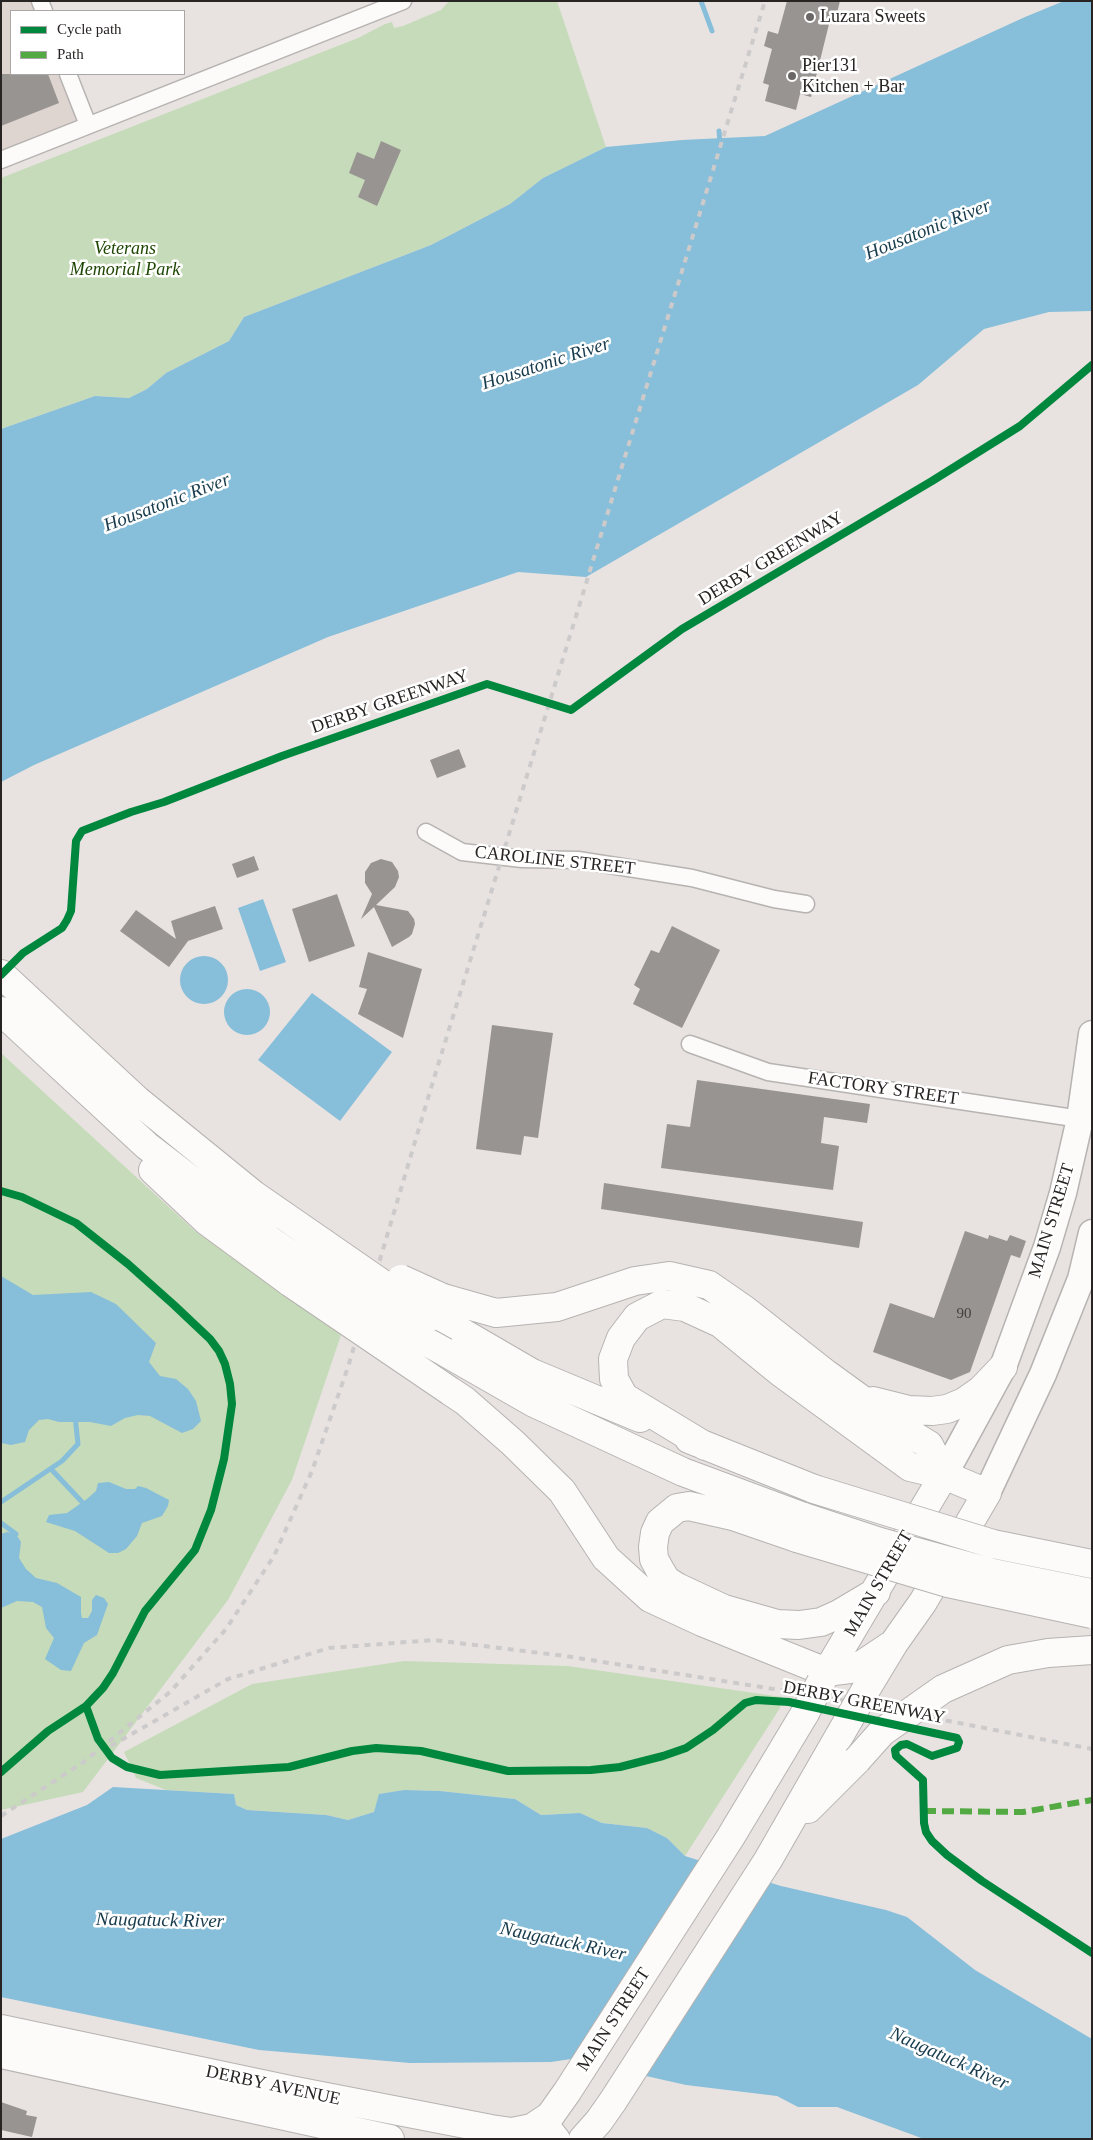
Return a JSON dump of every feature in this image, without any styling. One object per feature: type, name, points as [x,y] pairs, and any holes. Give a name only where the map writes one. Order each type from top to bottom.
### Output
[{"type":"highway","points":[[1,974],[37,1026],[147,1146],[271,1241],[298,1274],[450,1391],[466,1401],[513,1443],[562,1491],[606,1558],[650,1598],[824,1677],[863,1664],[894,1643]]},
{"type":"highway","points":[[1,1011],[37,1026],[138,1100],[254,1195],[322,1242],[438,1307],[532,1372],[705,1446],[814,1489],[993,1544],[1092,1564]]},
{"type":"highway","points":[[298,1274],[405,1330],[534,1403],[801,1528],[948,1583],[1092,1614]]},
{"type":"highway","points":[[438,1307],[496,1313],[557,1307],[635,1281],[669,1276],[710,1286],[901,1428],[929,1445],[944,1475]]},
{"type":"highway","points":[[584,2139],[599,2121],[629,2076],[768,1860],[894,1643],[923,1602],[987,1493],[944,1475],[910,1466],[780,1372],[720,1323],[685,1307],[662,1304],[637,1317],[621,1338],[613,1359],[614,1379],[624,1397],[705,1446]]},
{"type":"highway","points":[[851,1391],[874,1401],[909,1410],[932,1411],[947,1409],[964,1402],[981,1390],[1003,1367]]},
{"type":"highway","name":"MAIN STREET","points":[[568,2092],[723,1849],[944,1475]]},
{"type":"highway","points":[[876,1592],[839,1614],[820,1622],[799,1625],[777,1624],[724,1609],[666,1580],[654,1559],[655,1533],[660,1522],[669,1513],[677,1508],[689,1506],[733,1516],[880,1542],[984,1571],[1092,1593]]},
{"type":"highway","points":[[788,1826],[825,1793],[882,1732],[943,1689],[1008,1660],[1048,1653],[1092,1650]]},
{"type":"highway","name":"DERBY AVENUE","points":[[1,2029],[17,2049],[284,2117],[390,2139]]},
{"type":"highway","name":"DERBY AVENUE","points":[[17,2049],[290,2090],[512,2132],[529,2129],[551,2130],[557,2108],[568,2092]]},
{"type":"highway","points":[[284,2117],[290,2090]]},
{"type":"main road","name":"MAIN STREET","points":[[944,1475],[1003,1367],[1049,1240],[1086,1120],[1092,1034]]},
{"type":"main road","points":[[987,1493],[1043,1374],[1081,1279],[1092,1233]]},
{"type":"street","points":[[1,160],[372,7],[403,1]]},
{"type":"street","points":[[68,75],[88,125]]},
{"type":"street","name":"CAROLINE STREET","points":[[426,832],[462,852],[522,859],[578,860],[692,878],[766,897],[806,904]]},
{"type":"street","name":"FACTORY STREET","points":[[690,1044],[768,1072],[1086,1120]]},
{"type":"shaded area","points":[[1,1],[40,1],[44,10],[10,10],[10,75],[68,75],[88,125],[1,160]]},
{"type":"green space","name":"Veterans Memorial Park","points":[[449,1],[557,1],[606,147],[543,178],[510,204],[431,245],[244,317],[229,341],[166,373],[147,389],[129,398],[95,396],[1,429],[1,178],[358,38],[385,24],[392,22],[394,28],[403,26],[441,10]]},
{"type":"green space","points":[[1,1053],[195,1231],[341,1335],[292,1480],[228,1600],[83,1792],[1,1810]]},
{"type":"green space","points":[[404,1661],[568,1666],[782,1697],[780,1708],[685,1856],[667,1838],[647,1828],[602,1823],[580,1813],[541,1815],[515,1799],[440,1791],[404,1790],[380,1794],[374,1812],[348,1820],[326,1815],[247,1810],[236,1805],[234,1794],[166,1790],[136,1778],[124,1752],[252,1684]]},
{"type":"water","name":"Housatonic River","points":[[1064,1],[1092,1],[1092,311],[1049,312],[984,329],[918,385],[586,577],[518,572],[328,637],[34,765],[1,782],[1,429],[95,396],[129,398],[147,389],[166,373],[229,341],[244,317],[431,245],[510,204],[543,178],[606,147],[682,140],[765,136]]},
{"type":"water","points":[[263,899],[286,962],[260,971],[238,908]]},
{"type":"water","points":[[204,956],[213,958],[221,963],[226,971],[228,980],[226,989],[221,997],[213,1002],[204,1004],[195,1002],[187,997],[182,989],[180,980],[182,971],[187,963],[195,958]]},
{"type":"water","points":[[242,989],[252,989],[264,995],[269,1003],[269,1021],[264,1029],[256,1034],[242,1035],[234,1032],[227,1025],[224,1017],[224,1007],[227,999],[234,992]]},
{"type":"water","points":[[312,993],[392,1052],[340,1121],[258,1060]]},
{"type":"water","points":[[1,1276],[33,1295],[91,1292],[116,1304],[156,1343],[149,1362],[160,1376],[176,1379],[188,1389],[196,1401],[201,1421],[193,1429],[182,1433],[150,1416],[138,1415],[125,1418],[111,1426],[90,1422],[59,1422],[48,1419],[39,1420],[29,1430],[25,1442],[11,1445],[1,1443]]},
{"type":"water","points":[[109,1482],[126,1489],[135,1489],[138,1486],[146,1488],[169,1500],[162,1516],[142,1523],[137,1536],[126,1549],[118,1553],[109,1553],[75,1531],[46,1522],[49,1515],[67,1513],[87,1499],[96,1491],[98,1483]]},
{"type":"water","points":[[7,1532],[16,1534],[21,1542],[19,1558],[26,1569],[36,1578],[57,1583],[81,1597],[82,1618],[88,1618],[92,1611],[92,1600],[96,1595],[104,1598],[108,1604],[97,1635],[84,1643],[71,1671],[61,1670],[45,1659],[54,1638],[46,1628],[42,1607],[33,1602],[17,1601],[1,1608],[1,1534]]},
{"type":"water","name":"Naugatuck River","points":[[113,1787],[234,1794],[236,1805],[247,1810],[326,1815],[348,1820],[374,1812],[379,1794],[404,1790],[440,1791],[515,1799],[541,1815],[580,1813],[602,1823],[647,1828],[667,1838],[685,1856],[781,1886],[886,1910],[907,1917],[975,1970],[1092,2039],[1092,2139],[924,2139],[837,2107],[798,2107],[777,2096],[686,2085],[571,2059],[551,2062],[410,2063],[259,2050],[1,1997],[1,1839],[87,1805]]},
{"type":"pier","points":[[702,1858],[772,1880],[645,2078],[572,2061]]},
{"type":"building","points":[[787,1],[840,1],[836,17],[831,16],[811,97],[800,94],[796,110],[765,101],[769,85],[763,83],[772,49],[764,46],[768,31],[778,34]]},
{"type":"building","points":[[1,74],[48,75],[59,103],[1,126]]},
{"type":"building","points":[[381,141],[401,150],[377,206],[358,197],[365,180],[349,173],[357,152],[374,159]]},
{"type":"building","points":[[459,749],[466,767],[437,778],[430,760]]},
{"type":"building","points":[[254,856],[259,870],[237,878],[232,864]]},
{"type":"building","points":[[381,859],[392,862],[398,871],[399,877],[395,887],[376,905],[408,911],[415,924],[409,937],[392,947],[374,907],[361,919],[372,894],[365,883],[365,872],[371,863]]},
{"type":"building","points":[[337,894],[355,946],[309,962],[292,909]]},
{"type":"building","points":[[215,906],[223,929],[188,941],[169,967],[120,931],[136,910],[176,939],[171,921]]},
{"type":"building","points":[[672,926],[720,950],[682,1028],[633,1004],[640,989],[634,985],[651,950],[659,953]]},
{"type":"building","points":[[368,952],[422,969],[403,1038],[358,1014],[367,989],[359,987]]},
{"type":"building","points":[[492,1025],[553,1033],[538,1138],[524,1136],[521,1155],[476,1149]]},
{"type":"building","points":[[697,1080],[870,1104],[867,1123],[824,1117],[821,1143],[839,1146],[833,1190],[661,1168],[667,1124],[690,1127]]},
{"type":"building","points":[[604,1183],[863,1222],[859,1248],[601,1209]]},
{"type":"building","points":[[965,1231],[988,1239],[989,1235],[1007,1241],[1010,1235],[1026,1241],[1020,1258],[1011,1255],[970,1372],[951,1380],[873,1352],[890,1303],[934,1318]]},
{"type":"building","points":[[1,2102],[27,2111],[26,2115],[37,2117],[32,2137],[1,2130]]},
{"type":"waterway","points":[[701,1],[712,31]]},
{"type":"waterway","points":[[719,131],[720,143]]},
{"type":"waterway","points":[[1,1502],[62,1461],[78,1444],[75,1416]]},
{"type":"waterway","points":[[51,1469],[82,1502]]},
{"type":"waterway","points":[[1,1523],[16,1534]]},
{"type":"railway","points":[[81,1764],[170,1692],[226,1629],[274,1556],[312,1471],[348,1367],[431,1088],[765,1]]},
{"type":"railway","points":[[111,1746],[228,1679],[329,1648],[434,1640],[565,1656],[831,1698],[1092,1749]]},
{"type":"railway","points":[[1,1816],[85,1761]]},
{"type":"marked path","points":[[924,1811],[1023,1812],[1092,1800]]},
{"type":"cycle path","name":"DERBY GREENWAY","points":[[1,975],[23,953],[62,928],[67,920],[71,911],[76,841],[82,831],[131,812],[164,802],[282,756],[487,684],[571,710],[682,629],[932,481],[1020,426],[1092,365]]},
{"type":"cycle path","points":[[1,1191],[22,1197],[76,1223],[128,1264],[174,1305],[210,1339],[219,1351],[225,1364],[230,1384],[232,1404],[224,1459],[211,1510],[195,1550],[145,1611],[113,1673],[103,1688],[86,1706],[48,1731],[1,1772]]},
{"type":"cycle path","name":"DERBY GREENWAY","points":[[86,1706],[98,1739],[112,1758],[127,1767],[160,1775],[289,1767],[352,1751],[376,1748],[421,1751],[508,1771],[591,1770],[620,1767],[686,1748],[713,1730],[745,1703],[756,1700],[789,1702],[957,1738],[959,1742],[957,1748],[932,1756],[907,1744],[901,1745],[895,1750],[896,1756],[923,1780],[926,1832],[932,1841],[947,1855],[982,1881],[1092,1953]]},
{"type":"place","name":"Luzara Sweets","points":[[810,17]]},
{"type":"place","name":"Pier131 Kitchen + Bar","points":[[792,76]]}]
